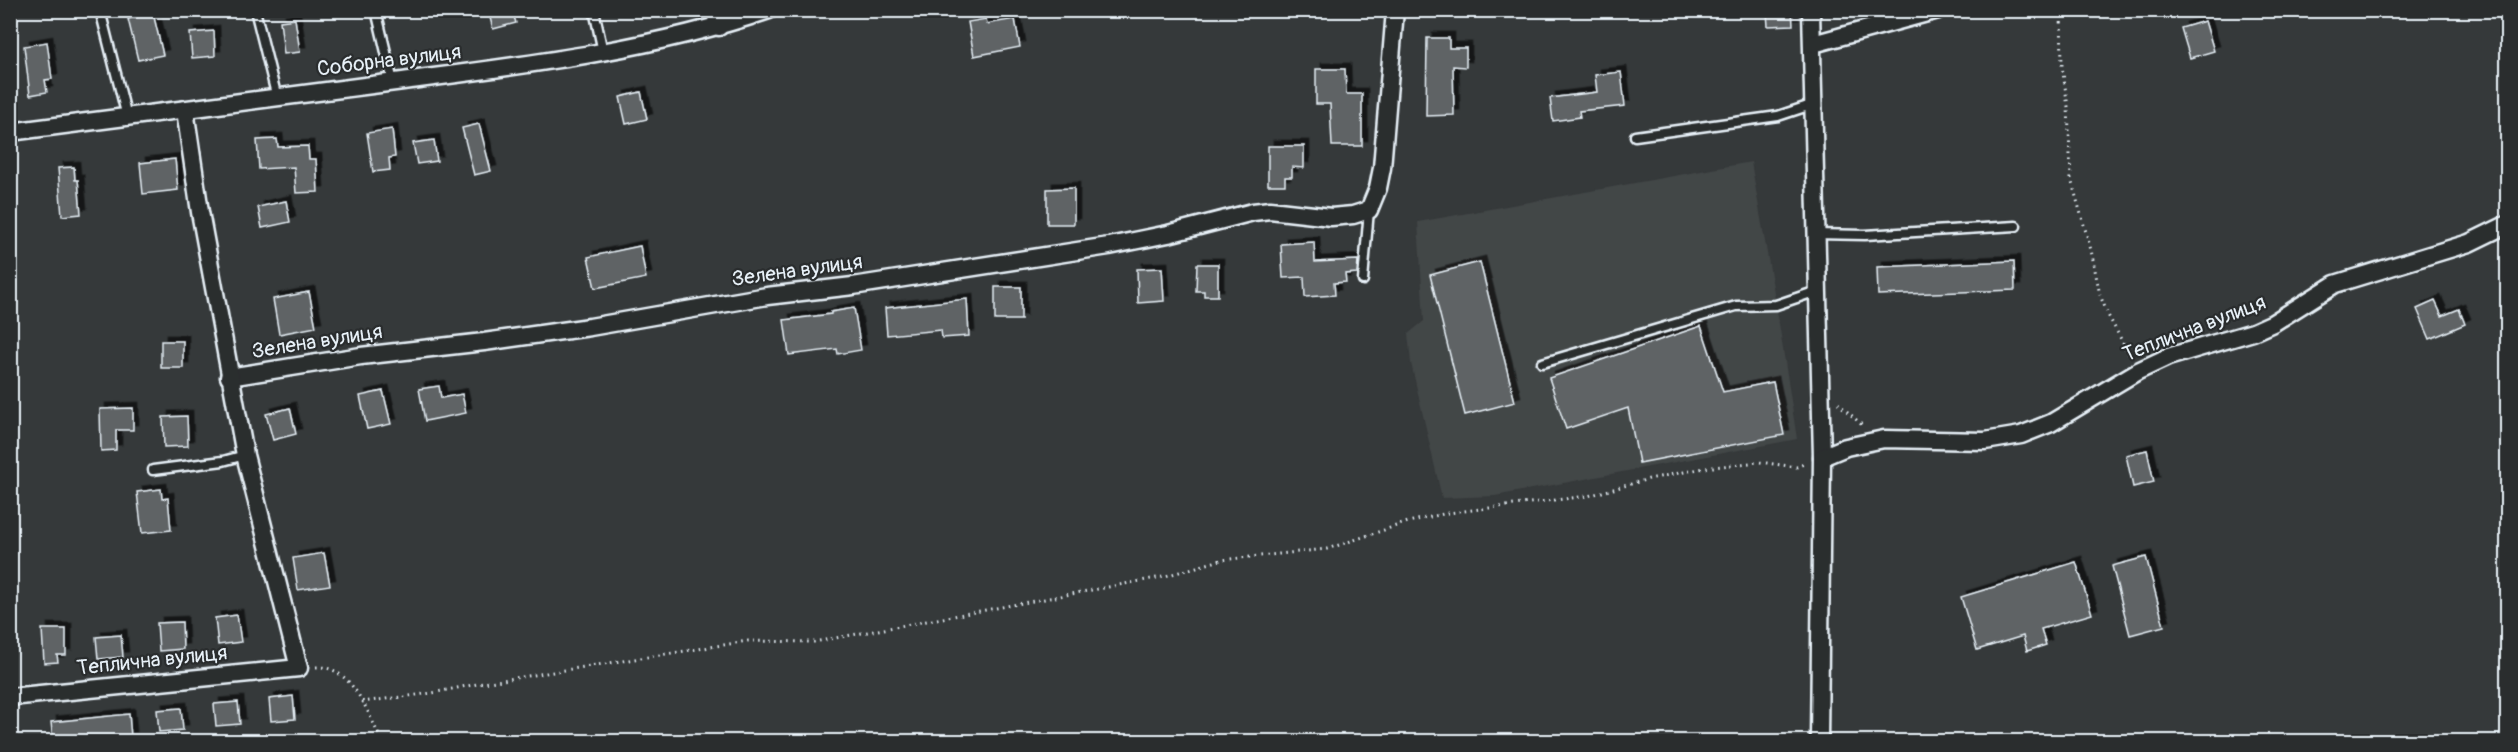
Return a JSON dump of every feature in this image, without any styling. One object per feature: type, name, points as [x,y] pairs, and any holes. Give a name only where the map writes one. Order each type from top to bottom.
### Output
[{"type":"street","points":[[714,10],[719,27]]},
{"type":"street","name":"Соборна вулиця","points":[[10,132],[516,66],[603,52],[719,27],[769,10]]},
{"type":"street","points":[[1369,210],[1378,188],[1382,168],[1395,10]]},
{"type":"street","points":[[1811,10],[1822,457],[1819,741]]},
{"type":"street","points":[[1813,44],[1938,10]]},
{"type":"street","points":[[185,110],[200,212],[245,455],[299,668]]},
{"type":"street","name":"Зелена вулиця","points":[[230,377],[361,356],[591,327],[767,296],[1109,246],[1168,234],[1253,212],[1270,210],[1331,217],[1353,215],[1369,210]]},
{"type":"street","name":"Теплична вулиця","points":[[1822,457],[1846,447],[1884,439],[1985,441],[2012,438],[2050,423],[2138,371],[2168,357],[2253,332],[2274,323],[2343,281],[2469,243],[2508,224]]},
{"type":"street","name":"Теплична вулиця","points":[[10,697],[299,668]]},
{"type":"lane","points":[[100,10],[127,117]]},
{"type":"lane","points":[[255,10],[277,98]]},
{"type":"lane","points":[[376,10],[393,82]]},
{"type":"lane","points":[[594,10],[603,52]]},
{"type":"lane","points":[[1635,136],[1778,116],[1814,104]]},
{"type":"lane","points":[[1364,280],[1369,210]]},
{"type":"lane","points":[[1815,234],[1865,235],[2016,226]]},
{"type":"lane","points":[[1542,363],[1736,306],[1776,304],[1817,291]]},
{"type":"lane","points":[[153,470],[223,461],[245,455]]},
{"type":"path","points":[[2061,10],[2062,66],[2068,107],[2073,187],[2091,250],[2100,294],[2108,315],[2138,371]]},
{"type":"path","points":[[1834,400],[1865,428],[1884,439]]},
{"type":"path","points":[[362,702],[432,693],[748,641],[814,642],[1162,577],[1221,560],[1328,549],[1408,522],[1448,513],[1588,496],[1648,479],[1704,468],[1760,462],[1797,466],[1822,457]]},
{"type":"path","points":[[299,668],[325,667],[334,669],[345,678],[362,702],[382,741]]},
{"type":"shaded area","points":[[1751,162],[1797,439],[1495,496],[1442,498],[1411,363],[1408,334],[1424,321],[1418,222]]},
{"type":"building","points":[[488,10],[512,10],[516,23],[493,29]]},
{"type":"building","points":[[1792,11],[1793,25],[1768,26],[1767,12]]},
{"type":"building","points":[[153,13],[163,55],[138,60],[128,19]]},
{"type":"building","points":[[295,19],[300,52],[284,54],[280,21]]},
{"type":"building","points":[[986,19],[987,24],[1015,19],[1020,47],[974,56],[968,22]]},
{"type":"building","points":[[2205,21],[2214,51],[2190,58],[2181,28]]},
{"type":"building","points":[[214,31],[215,56],[192,58],[190,33]]},
{"type":"building","points":[[1427,38],[1449,38],[1449,48],[1466,48],[1466,67],[1453,66],[1454,115],[1426,116]]},
{"type":"building","points":[[47,42],[52,79],[45,80],[47,92],[30,95],[24,46]]},
{"type":"building","points":[[1316,69],[1345,69],[1346,94],[1362,94],[1362,146],[1332,146],[1330,104],[1316,104]]},
{"type":"building","points":[[1621,72],[1625,106],[1579,111],[1580,117],[1553,121],[1550,98],[1597,92],[1595,75]]},
{"type":"building","points":[[641,92],[647,119],[626,124],[620,97]]},
{"type":"building","points":[[479,124],[491,171],[474,175],[462,128]]},
{"type":"building","points":[[392,129],[395,157],[389,158],[390,170],[373,172],[367,133]]},
{"type":"building","points":[[277,139],[278,147],[308,146],[309,159],[316,159],[318,192],[296,193],[294,167],[259,169],[257,140]]},
{"type":"building","points":[[434,140],[437,161],[417,164],[413,143]]},
{"type":"building","points":[[1268,146],[1304,146],[1304,168],[1292,167],[1292,177],[1285,177],[1285,185],[1268,185]]},
{"type":"building","points":[[175,159],[178,190],[143,194],[140,163]]},
{"type":"building","points":[[74,167],[75,180],[78,180],[81,214],[62,216],[58,168]]},
{"type":"building","points":[[1074,188],[1074,224],[1047,224],[1047,189]]},
{"type":"building","points":[[286,201],[290,222],[262,228],[258,207]]},
{"type":"building","points":[[1314,242],[1315,262],[1358,260],[1357,273],[1345,274],[1346,282],[1334,283],[1335,295],[1305,297],[1304,277],[1283,278],[1281,244]]},
{"type":"building","points":[[640,246],[646,278],[595,288],[588,257]]},
{"type":"building","points":[[2014,261],[2015,290],[1878,295],[1877,267]]},
{"type":"building","points":[[1480,262],[1515,402],[1465,415],[1430,275]]},
{"type":"building","points":[[1197,264],[1218,264],[1218,296],[1204,296],[1204,291],[1196,291]]},
{"type":"building","points":[[1162,268],[1164,301],[1138,303],[1137,269]]},
{"type":"building","points":[[995,287],[1021,287],[1021,320],[995,320]]},
{"type":"building","points":[[309,292],[316,327],[279,334],[273,299]]},
{"type":"building","points":[[967,299],[969,336],[942,338],[941,330],[887,335],[885,308]]},
{"type":"building","points":[[2435,301],[2442,316],[2459,309],[2465,324],[2430,339],[2417,309]]},
{"type":"building","points":[[854,308],[861,350],[838,354],[837,349],[789,355],[784,320],[831,314],[831,312]]},
{"type":"building","points":[[1701,326],[1723,392],[1773,382],[1784,435],[1639,463],[1628,408],[1566,429],[1549,378]]},
{"type":"building","points":[[161,341],[183,341],[183,368],[161,368]]},
{"type":"building","points":[[439,386],[441,398],[462,394],[466,413],[425,421],[419,389]]},
{"type":"building","points":[[383,391],[391,424],[367,429],[360,396]]},
{"type":"building","points":[[133,408],[133,430],[116,430],[116,450],[101,451],[100,409]]},
{"type":"building","points":[[290,408],[296,434],[273,440],[266,414]]},
{"type":"building","points":[[187,416],[188,446],[164,447],[163,417]]},
{"type":"building","points":[[2147,450],[2154,482],[2133,487],[2126,455]]},
{"type":"building","points":[[161,489],[162,499],[168,498],[171,530],[142,533],[137,492]]},
{"type":"building","points":[[324,553],[330,585],[298,590],[293,558]]},
{"type":"building","points":[[2146,557],[2164,626],[2130,635],[2112,566]]},
{"type":"building","points":[[2076,562],[2092,614],[2041,629],[2046,645],[2027,651],[2023,636],[1977,650],[1961,597]]},
{"type":"building","points":[[237,615],[241,642],[218,645],[215,618]]},
{"type":"building","points":[[182,622],[183,649],[159,651],[157,623]]},
{"type":"building","points":[[42,629],[66,629],[66,655],[57,655],[58,662],[44,663]]},
{"type":"building","points":[[121,635],[123,657],[98,659],[96,637]]},
{"type":"building","points":[[293,696],[295,719],[271,721],[269,699]]},
{"type":"building","points":[[238,702],[240,724],[216,726],[214,704]]},
{"type":"building","points":[[181,708],[183,730],[159,732],[157,710]]},
{"type":"building","points":[[129,714],[131,737],[53,741],[51,722]]}]
